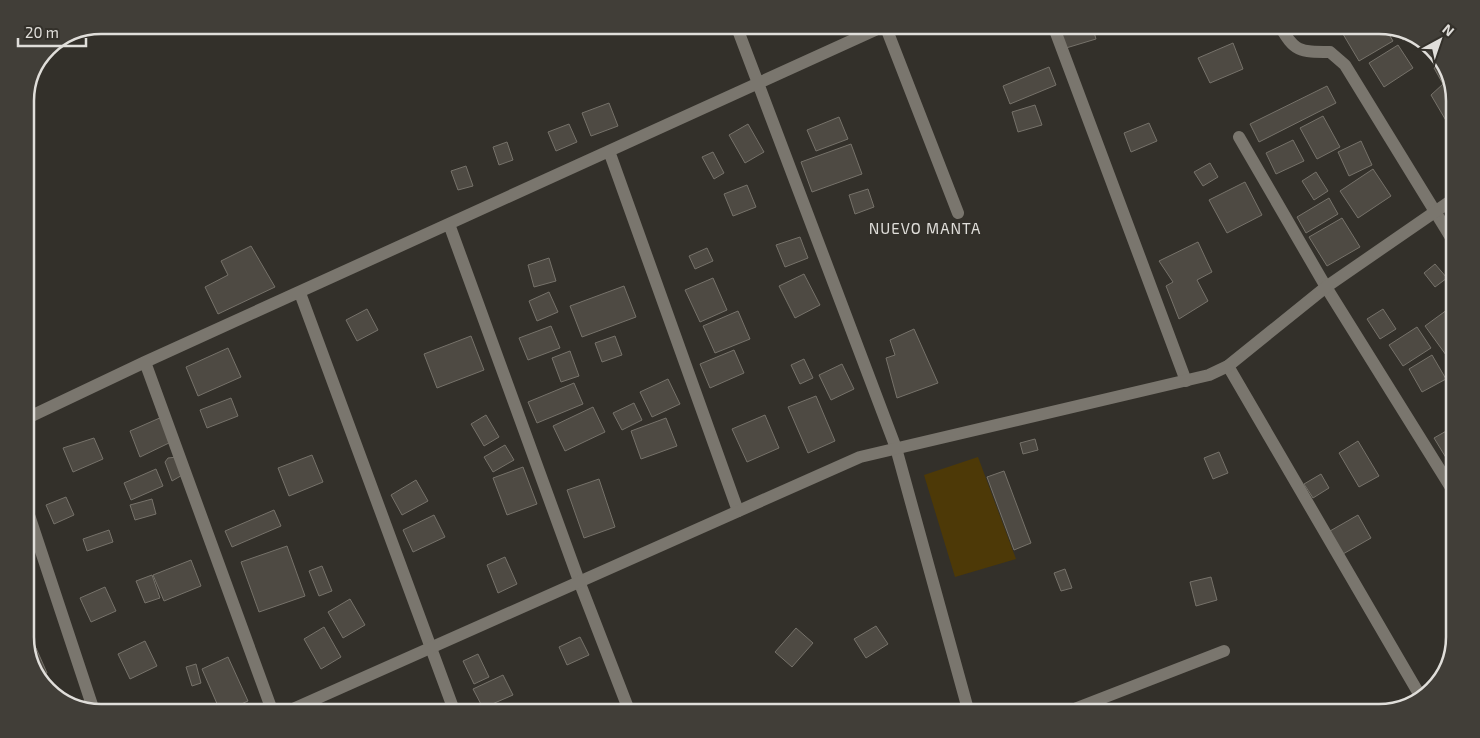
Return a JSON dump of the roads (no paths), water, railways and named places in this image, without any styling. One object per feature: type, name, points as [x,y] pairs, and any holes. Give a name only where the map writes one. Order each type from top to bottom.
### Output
[{"type":"street","points":[[739,34],[896,448],[967,704]]},
{"type":"street","points":[[34,415],[145,362],[865,34]]},
{"type":"street","points":[[888,34],[958,213]]},
{"type":"street","points":[[1056,34],[1186,381]]},
{"type":"street","points":[[1284,34],[1296,49],[1303,52],[1330,52],[1345,65],[1446,230]]},
{"type":"street","points":[[1238,138],[1326,287],[1446,480]]},
{"type":"street","points":[[609,151],[738,511]]},
{"type":"street","points":[[304,704],[860,457],[1208,375],[1228,366],[1326,287],[1446,204]]},
{"type":"street","points":[[449,224],[579,582],[626,704]]},
{"type":"street","points":[[300,293],[452,704]]},
{"type":"street","points":[[145,362],[270,704]]},
{"type":"street","points":[[1228,366],[1418,692]]},
{"type":"street","points":[[34,530],[92,704]]},
{"type":"street","points":[[1087,704],[1224,651]]},
{"type":"district","name":"NUEVO MANTA","points":[[925,229]]}]
